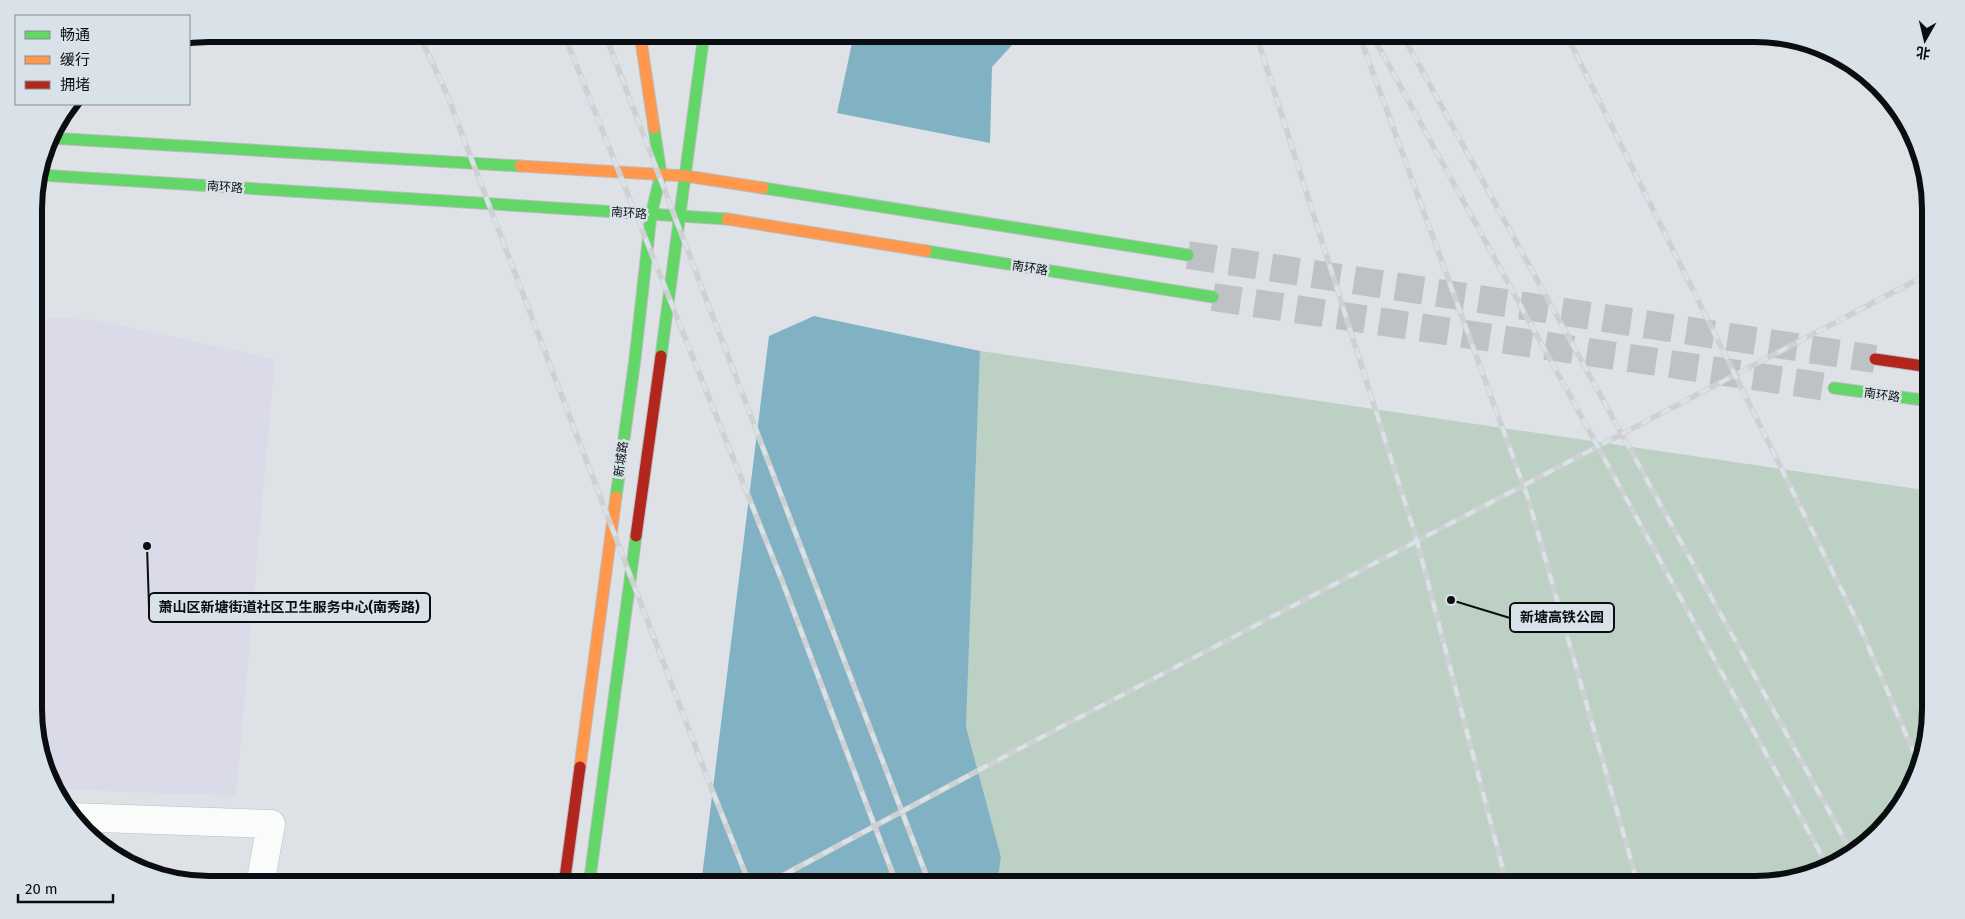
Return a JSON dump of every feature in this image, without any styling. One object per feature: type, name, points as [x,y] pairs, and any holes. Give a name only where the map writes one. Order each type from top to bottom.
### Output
[{"type":"main road","name":"新城路","points":[[565,876],[633,368],[651,215],[661,174],[641,42]]},
{"type":"main road","name":"新城路","points":[[590,876],[703,42]]},
{"type":"main road","points":[[58,138],[686,176],[1188,255]]},
{"type":"main road","name":"南环路","points":[[46,175],[720,218],[1213,297]]},
{"type":"main road","points":[[1875,359],[1922,366]]},
{"type":"main road","name":"南环路","points":[[1834,388],[1922,400]]},
{"type":"street","points":[[82,817],[271,824],[262,876]]},
{"type":"shaded area","points":[[43,317],[95,320],[275,359],[236,796],[63,789],[55,774],[48,753],[42,710]]},
{"type":"green space","points":[[980,351],[1922,490],[1922,710],[1917,753],[1910,774],[1900,793],[1874,828],[1839,854],[1820,864],[1799,871],[1767,876],[998,876],[1001,857],[966,727]]},
{"type":"water","points":[[852,42],[1015,42],[992,67],[990,143],[837,113]]},
{"type":"water","points":[[814,316],[980,351],[966,727],[1001,857],[998,876],[702,876],[769,336]]},
{"type":"tunnel","points":[[1188,255],[1875,359]]},
{"type":"tunnel","points":[[1213,297],[1834,388]]},
{"type":"railway","points":[[423,42],[446,92],[746,876]]},
{"type":"railway","points":[[567,42],[783,583],[894,876]]},
{"type":"railway","points":[[608,42],[927,876]]},
{"type":"railway","points":[[1259,42],[1416,537],[1505,876]]},
{"type":"railway","points":[[1362,42],[1528,498],[1635,876]]},
{"type":"railway","points":[[1375,42],[1825,861]]},
{"type":"railway","points":[[1406,42],[1849,847]]},
{"type":"railway","points":[[1570,42],[1860,627],[1916,757]]},
{"type":"railway","points":[[782,876],[994,762],[1922,277]]},
{"type":"traffic: fast","points":[[661,356],[703,42]]},
{"type":"traffic: fast","points":[[616,497],[635,359],[651,215],[661,174],[654,128]]},
{"type":"traffic: fast","points":[[58,139],[520,166]]},
{"type":"traffic: fast","points":[[46,175],[727,219]]},
{"type":"traffic: fast","points":[[763,188],[1188,255]]},
{"type":"traffic: fast","points":[[926,251],[1213,297]]},
{"type":"traffic: fast","points":[[1834,388],[1922,400]]},
{"type":"traffic: fast","points":[[590,876],[636,536]]},
{"type":"traffic: slow","points":[[641,42],[654,128]]},
{"type":"traffic: slow","points":[[520,166],[686,176],[763,188]]},
{"type":"traffic: slow","points":[[727,219],[926,251]]},
{"type":"traffic: slow","points":[[580,767],[616,497]]},
{"type":"traffic: jam","points":[[636,536],[661,356]]},
{"type":"traffic: jam","points":[[1875,359],[1922,366]]},
{"type":"traffic: jam","points":[[565,876],[580,767]]},
{"type":"place","name":"萧山区新塘街道社区卫生服务中心(南秀路)","points":[[147,546]]},
{"type":"place","name":"新塘高铁公园","points":[[1451,600]]}]
